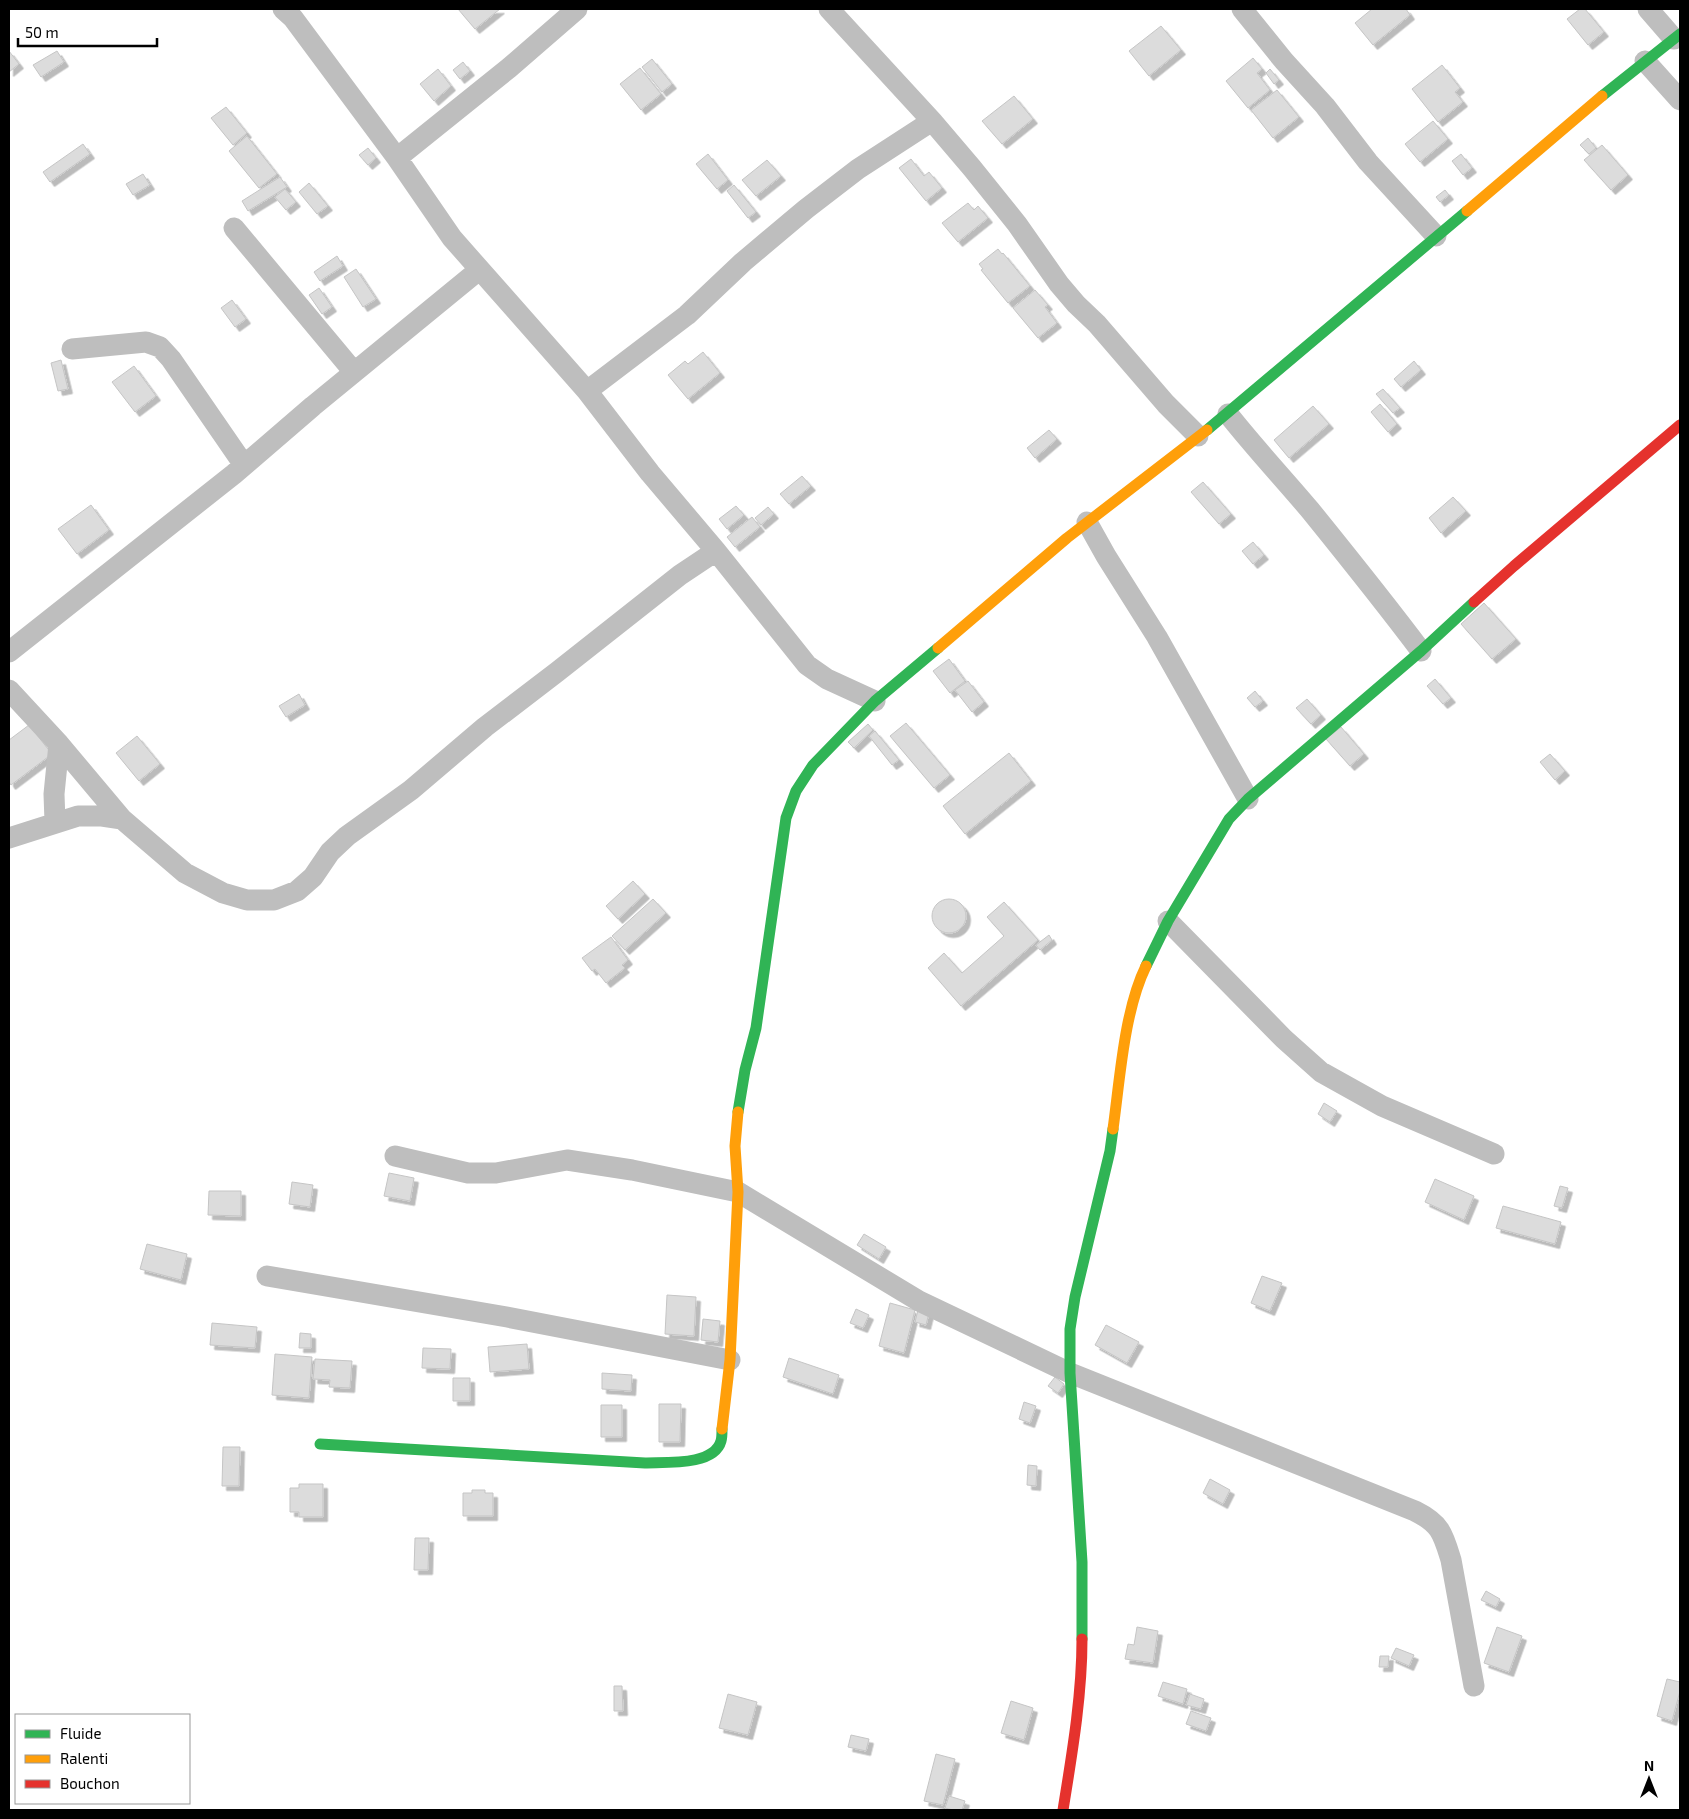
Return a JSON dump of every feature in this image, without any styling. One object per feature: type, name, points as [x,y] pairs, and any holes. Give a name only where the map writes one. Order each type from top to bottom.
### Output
[{"type":"street","points":[[283,9],[293,18],[397,158],[452,238],[587,391],[644,465],[807,665],[827,679],[875,701]]},
{"type":"street","points":[[397,158],[509,68],[577,9]]},
{"type":"street","points":[[829,9],[932,120],[1017,224],[1065,291],[1166,404],[1198,436]]},
{"type":"street","points":[[1242,9],[1324,106],[1368,162],[1436,236]]},
{"type":"street","points":[[320,1444],[645,1463],[698,1460],[711,1455],[721,1443],[730,1360],[738,1192],[735,1146],[738,1106],[756,1028],[786,818],[796,791],[813,765],[875,701],[1087,522],[1228,414],[1366,298],[1436,236],[1645,61],[1677,37],[1648,9]]},
{"type":"street","points":[[1645,61],[1680,100]]},
{"type":"street","points":[[587,391],[687,315],[743,262],[806,209],[858,169],[932,120]]},
{"type":"street","points":[[234,228],[354,372]]},
{"type":"street","points":[[9,652],[158,535],[479,270]]},
{"type":"street","points":[[72,349],[146,342],[160,346],[172,359],[244,465]]},
{"type":"street","points":[[1228,414],[1251,444],[1373,587],[1422,651]]},
{"type":"street","points":[[1063,1810],[1071,1760],[1082,1658],[1082,1562],[1070,1373],[1070,1330],[1075,1298],[1110,1151],[1123,1062],[1135,998],[1144,970],[1168,921],[1228,819],[1248,799],[1422,651],[1514,566],[1680,425]]},
{"type":"street","points":[[1087,522],[1157,637],[1248,799]]},
{"type":"street","points":[[9,690],[59,744],[122,819],[185,873],[223,893],[247,900],[274,900],[298,891],[314,877],[330,852],[348,836],[411,790],[485,727],[680,575],[716,551]]},
{"type":"street","points":[[55,822],[54,794],[59,744]]},
{"type":"street","points":[[9,838],[78,816],[102,816],[122,819]]},
{"type":"street","points":[[1168,921],[1278,1033],[1321,1072],[1382,1106],[1494,1154]]},
{"type":"street","points":[[395,1156],[468,1173],[496,1173],[567,1160],[632,1170],[738,1192],[920,1302],[1070,1373],[1415,1511],[1430,1519],[1439,1529],[1445,1540],[1451,1560],[1474,1686]]},
{"type":"street","points":[[268,1276],[507,1317],[730,1360]]},
{"type":"building","points":[[458,9],[500,9],[475,29]]},
{"type":"building","points":[[1372,9],[1406,9],[1410,15],[1373,45],[1355,23]]},
{"type":"building","points":[[1580,9],[1585,9],[1604,32],[1588,45],[1567,19]]},
{"type":"building","points":[[1161,26],[1181,50],[1149,76],[1129,51]]},
{"type":"building","points":[[9,51],[19,64],[9,72]]},
{"type":"building","points":[[57,51],[64,62],[41,77],[33,65]]},
{"type":"building","points":[[1253,58],[1262,69],[1257,73],[1270,90],[1248,108],[1226,81]]},
{"type":"building","points":[[652,59],[672,84],[662,92],[642,67]]},
{"type":"building","points":[[463,62],[470,71],[460,79],[453,70]]},
{"type":"building","points":[[1442,65],[1460,88],[1455,92],[1463,102],[1438,122],[1412,89]]},
{"type":"building","points":[[640,68],[661,94],[641,110],[620,84]]},
{"type":"building","points":[[438,69],[451,86],[434,101],[420,84]]},
{"type":"building","points":[[1270,69],[1279,80],[1274,84],[1266,73]]},
{"type":"building","points":[[1277,90],[1299,117],[1273,138],[1251,110]]},
{"type":"building","points":[[1014,96],[1033,119],[1002,144],[982,121]]},
{"type":"building","points":[[226,107],[247,133],[233,145],[211,118]]},
{"type":"building","points":[[1433,121],[1448,139],[1420,162],[1405,144]]},
{"type":"building","points":[[247,136],[277,174],[259,188],[229,151]]},
{"type":"building","points":[[1588,138],[1596,148],[1589,154],[1580,145]]},
{"type":"building","points":[[83,144],[90,154],[50,182],[43,172]]},
{"type":"building","points":[[1602,145],[1628,175],[1611,190],[1584,160]]},
{"type":"building","points":[[368,148],[376,158],[368,165],[359,155]]},
{"type":"building","points":[[708,154],[728,180],[717,189],[696,164]]},
{"type":"building","points":[[1461,154],[1472,168],[1463,175],[1452,161]]},
{"type":"building","points":[[911,159],[924,176],[929,172],[942,188],[926,201],[899,168]]},
{"type":"building","points":[[767,160],[781,176],[756,196],[742,180]]},
{"type":"building","points":[[143,174],[150,185],[133,195],[126,184]]},
{"type":"building","points":[[280,177],[287,187],[248,211],[242,201]]},
{"type":"building","points":[[309,183],[328,206],[317,214],[299,192]]},
{"type":"building","points":[[734,185],[756,212],[748,218],[727,191]]},
{"type":"building","points":[[285,189],[296,202],[286,210],[275,197]]},
{"type":"building","points":[[1445,190],[1449,195],[1440,202],[1436,197]]},
{"type":"building","points":[[968,203],[974,210],[978,206],[988,218],[958,242],[942,223]]},
{"type":"building","points":[[998,249],[1030,286],[1008,303],[981,270],[983,269],[979,264]]},
{"type":"building","points":[[337,256],[343,266],[320,281],[314,272]]},
{"type":"building","points":[[356,269],[376,299],[363,307],[344,277]]},
{"type":"building","points":[[319,288],[332,307],[322,314],[309,295]]},
{"type":"building","points":[[1035,290],[1048,305],[1045,307],[1057,323],[1038,338],[1013,308]]},
{"type":"building","points":[[232,300],[246,319],[235,327],[221,308]]},
{"type":"building","points":[[703,352],[720,373],[688,399],[668,375],[685,361],[688,364]]},
{"type":"building","points":[[61,360],[68,389],[58,391],[51,363]]},
{"type":"building","points":[[1414,361],[1421,370],[1401,387],[1394,379]]},
{"type":"building","points":[[134,366],[156,396],[135,412],[112,382]]},
{"type":"building","points":[[1383,389],[1400,408],[1393,413],[1376,394]]},
{"type":"building","points":[[1380,404],[1397,424],[1388,432],[1371,412]]},
{"type":"building","points":[[1313,406],[1329,424],[1289,458],[1274,440]]},
{"type":"building","points":[[1049,430],[1057,439],[1035,458],[1027,448]]},
{"type":"building","points":[[802,476],[811,486],[789,504],[780,494]]},
{"type":"building","points":[[1203,482],[1231,514],[1219,524],[1191,492]]},
{"type":"building","points":[[1453,497],[1466,511],[1441,533],[1429,518]]},
{"type":"building","points":[[91,505],[109,530],[77,554],[58,529]]},
{"type":"building","points":[[736,506],[744,515],[727,529],[719,519]]},
{"type":"building","points":[[768,507],[774,514],[761,525],[755,518]]},
{"type":"building","points":[[752,517],[760,527],[735,547],[727,537]]},
{"type":"building","points":[[1253,542],[1264,555],[1253,564],[1242,551]]},
{"type":"building","points":[[1484,603],[1516,639],[1492,659],[1461,624]]},
{"type":"building","points":[[949,659],[965,681],[950,693],[933,671]]},
{"type":"building","points":[[1435,679],[1451,698],[1443,704],[1427,686]]},
{"type":"building","points":[[968,681],[984,702],[972,712],[955,690]]},
{"type":"building","points":[[1255,691],[1263,701],[1255,707],[1247,698]]},
{"type":"building","points":[[299,694],[305,705],[286,717],[279,706]]},
{"type":"building","points":[[1307,699],[1321,715],[1311,724],[1296,708]]},
{"type":"building","points":[[906,723],[950,775],[934,788],[890,736]]},
{"type":"building","points":[[868,724],[873,730],[854,748],[848,742]]},
{"type":"building","points":[[29,725],[52,754],[11,785],[9,782],[9,740]]},
{"type":"building","points":[[1341,727],[1364,754],[1350,766],[1326,739]]},
{"type":"building","points":[[875,731],[899,760],[892,765],[869,736]]},
{"type":"building","points":[[137,736],[160,764],[139,781],[116,753]]},
{"type":"building","points":[[1009,753],[1031,781],[965,834],[943,806]]},
{"type":"building","points":[[1550,754],[1565,771],[1555,780],[1540,762]]},
{"type":"building","points":[[633,881],[645,894],[618,919],[606,906]]},
{"type":"building","points":[[653,899],[666,913],[625,950],[612,936]]},
{"type":"building","points":[[949,899],[956,900],[961,904],[965,909],[965,923],[961,928],[956,932],[949,933],[942,932],[937,928],[933,923],[932,916],[933,909],[937,904],[942,900]]},
{"type":"building","points":[[1004,902],[1038,940],[961,1006],[928,968],[944,953],[962,973],[1004,936],[987,917]]},
{"type":"building","points":[[1049,935],[1052,940],[1040,950],[1036,945]]},
{"type":"building","points":[[611,937],[628,960],[622,965],[625,968],[606,983],[595,969],[592,971],[582,958]]},
{"type":"building","points":[[1324,1103],[1337,1111],[1330,1122],[1318,1114]]},
{"type":"building","points":[[389,1173],[414,1178],[410,1201],[384,1196]]},
{"type":"building","points":[[1435,1179],[1474,1196],[1464,1220],[1425,1202]]},
{"type":"building","points":[[292,1182],[313,1185],[310,1207],[289,1204]]},
{"type":"building","points":[[1560,1186],[1568,1188],[1562,1208],[1554,1206]]},
{"type":"building","points":[[209,1191],[241,1191],[241,1216],[208,1215]]},
{"type":"building","points":[[1503,1206],[1561,1222],[1555,1244],[1496,1228]]},
{"type":"building","points":[[864,1234],[886,1247],[879,1259],[857,1245]]},
{"type":"building","points":[[147,1244],[187,1254],[181,1280],[140,1269]]},
{"type":"building","points":[[1262,1276],[1282,1283],[1270,1311],[1251,1303]]},
{"type":"building","points":[[667,1295],[696,1297],[694,1336],[665,1334]]},
{"type":"building","points":[[890,1303],[915,1310],[904,1353],[879,1346]]},
{"type":"building","points":[[919,1306],[930,1309],[926,1325],[915,1322]]},
{"type":"building","points":[[856,1309],[869,1315],[863,1328],[850,1323]]},
{"type":"building","points":[[703,1319],[720,1321],[718,1342],[701,1340]]},
{"type":"building","points":[[212,1323],[257,1327],[255,1348],[210,1345]]},
{"type":"building","points":[[1106,1325],[1139,1342],[1127,1363],[1095,1345]]},
{"type":"building","points":[[300,1333],[311,1334],[311,1348],[299,1348]]},
{"type":"building","points":[[527,1344],[529,1369],[490,1372],[488,1347]]},
{"type":"building","points":[[423,1348],[451,1349],[450,1369],[422,1368]]},
{"type":"building","points":[[275,1354],[312,1357],[309,1398],[272,1395]]},
{"type":"building","points":[[789,1358],[839,1375],[833,1394],[783,1377]]},
{"type":"building","points":[[315,1359],[352,1361],[350,1388],[329,1387],[330,1380],[313,1379]]},
{"type":"building","points":[[602,1373],[632,1375],[631,1391],[602,1389]]},
{"type":"building","points":[[1055,1377],[1064,1384],[1058,1393],[1048,1386]]},
{"type":"building","points":[[453,1378],[470,1378],[470,1401],[453,1401]]},
{"type":"building","points":[[1024,1402],[1036,1406],[1030,1423],[1019,1419]]},
{"type":"building","points":[[659,1404],[681,1404],[680,1442],[659,1442]]},
{"type":"building","points":[[601,1405],[622,1405],[622,1437],[601,1437]]},
{"type":"building","points":[[223,1447],[240,1447],[239,1486],[222,1486]]},
{"type":"building","points":[[1028,1465],[1037,1466],[1036,1486],[1027,1485]]},
{"type":"building","points":[[1210,1479],[1230,1490],[1223,1504],[1203,1493]]},
{"type":"building","points":[[299,1484],[323,1484],[323,1517],[299,1517],[299,1512],[290,1512],[290,1488],[299,1488]]},
{"type":"building","points":[[472,1490],[485,1490],[485,1493],[493,1493],[493,1516],[463,1516],[463,1493],[472,1493]]},
{"type":"building","points":[[415,1538],[429,1538],[428,1570],[414,1570]]},
{"type":"building","points":[[1486,1591],[1500,1599],[1496,1607],[1481,1600]]},
{"type":"building","points":[[1137,1627],[1158,1631],[1153,1663],[1125,1659],[1128,1644],[1134,1645]]},
{"type":"building","points":[[1497,1627],[1522,1636],[1509,1672],[1484,1663]]},
{"type":"building","points":[[1396,1648],[1414,1655],[1409,1666],[1391,1658]]},
{"type":"building","points":[[1380,1656],[1389,1656],[1388,1667],[1379,1667]]},
{"type":"building","points":[[1667,1679],[1680,1682],[1680,1691],[1672,1721],[1657,1716]]},
{"type":"building","points":[[1163,1682],[1187,1689],[1183,1704],[1158,1696]]},
{"type":"building","points":[[614,1686],[622,1686],[623,1711],[614,1711]]},
{"type":"building","points":[[728,1694],[757,1702],[748,1735],[719,1728]]},
{"type":"building","points":[[1190,1694],[1204,1699],[1201,1709],[1186,1705]]},
{"type":"building","points":[[1011,1701],[1033,1708],[1024,1740],[1001,1733]]},
{"type":"building","points":[[1191,1711],[1211,1718],[1206,1731],[1186,1724]]},
{"type":"building","points":[[851,1735],[869,1739],[866,1751],[848,1747]]},
{"type":"building","points":[[936,1754],[955,1759],[943,1805],[924,1801]]},
{"type":"building","points":[[949,1796],[965,1801],[962,1810],[945,1808]]},
{"type":"traffic: fast","points":[[1602,96],[1680,34]]},
{"type":"traffic: fast","points":[[1207,430],[1467,211]]},
{"type":"traffic: fast","points":[[1146,966],[1168,921],[1229,819],[1248,799],[1421,651],[1474,602]]},
{"type":"traffic: fast","points":[[738,1112],[745,1070],[756,1028],[786,818],[796,791],[813,765],[875,701],[938,648]]},
{"type":"traffic: fast","points":[[1082,1639],[1082,1562],[1070,1373],[1070,1329],[1075,1297],[1110,1151],[1113,1129]]},
{"type":"traffic: fast","points":[[320,1444],[665,1463],[688,1461],[709,1455],[717,1449],[721,1441],[722,1429]]},
{"type":"traffic: slow","points":[[1467,211],[1602,96]]},
{"type":"traffic: slow","points":[[938,648],[1067,538],[1207,430]]},
{"type":"traffic: slow","points":[[1113,1129],[1128,1024],[1146,966]]},
{"type":"traffic: slow","points":[[722,1429],[730,1360],[738,1192],[735,1146],[738,1112]]},
{"type":"traffic: jam","points":[[1474,602],[1680,425]]},
{"type":"traffic: jam","points":[[1063,1810],[1078,1703],[1082,1639]]}]
